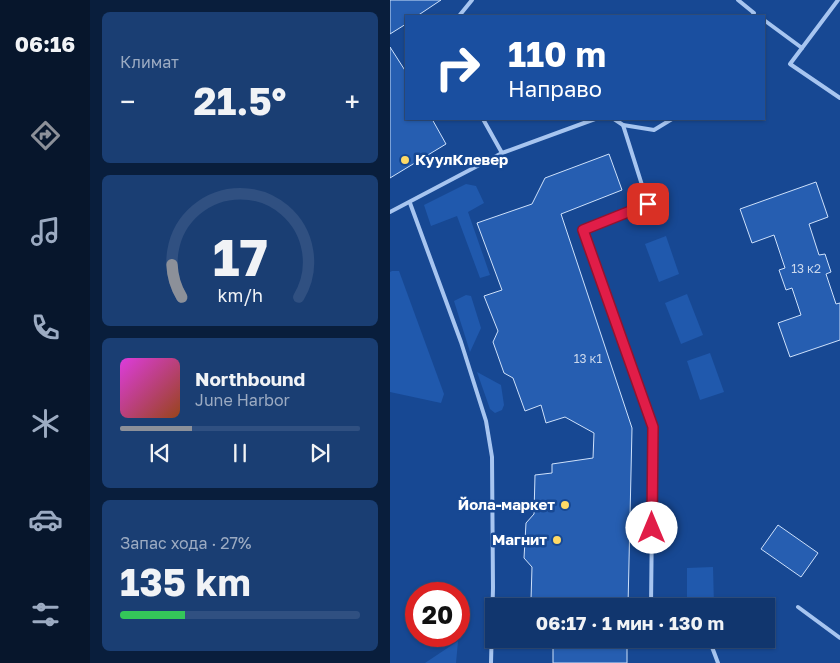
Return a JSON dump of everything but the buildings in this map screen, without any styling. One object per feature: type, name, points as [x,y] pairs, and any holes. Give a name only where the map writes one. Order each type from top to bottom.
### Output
[{"type":"lane","points":[[460,15],[472,0]]},
{"type":"lane","points":[[738,0],[753,15]]},
{"type":"lane","points":[[838,0],[790,64],[840,98]]},
{"type":"lane","points":[[765,21],[802,48]]},
{"type":"lane","points":[[484,120],[502,153]]},
{"type":"lane","points":[[390,212],[502,153],[592,120]]},
{"type":"lane","points":[[616,120],[624,125],[654,130],[670,120]]},
{"type":"lane","points":[[624,125],[648,204],[583,230],[653,427],[651,598]]},
{"type":"lane","points":[[410,203],[461,342],[486,421],[492,456],[493,588],[491,663]]},
{"type":"lane","points":[[798,608],[840,638]]},
{"type":"lane","points":[[712,648],[718,663]]},
{"type":"shaded area","points":[[466,184],[476,186],[484,203],[468,212],[490,275],[480,278],[457,216],[431,226],[424,205]]},
{"type":"shaded area","points":[[666,236],[679,274],[659,282],[645,244]]},
{"type":"shaded area","points":[[399,271],[444,394],[441,403],[390,392],[390,272]]},
{"type":"shaded area","points":[[687,294],[703,335],[681,344],[665,303]]},
{"type":"shaded area","points":[[466,295],[471,296],[481,328],[470,352],[454,301]]},
{"type":"shaded area","points":[[710,353],[724,392],[700,400],[687,361]]},
{"type":"shaded area","points":[[477,372],[501,385],[504,405],[502,410],[495,413],[490,409]]},
{"type":"shaded area","points":[[713,567],[714,598],[687,598],[687,568]]},
{"type":"shaded area","points":[[449,647],[457,647],[456,663],[425,663]]},
{"type":"place","name":"КуулКлевер","points":[[405,160]]},
{"type":"place","name":"Йола-маркет","points":[[565,505]]},
{"type":"place","name":"Магнит","points":[[557,540]]},
{"type":"route","points":[[648,204],[583,230],[653,427],[652,528]]}]
